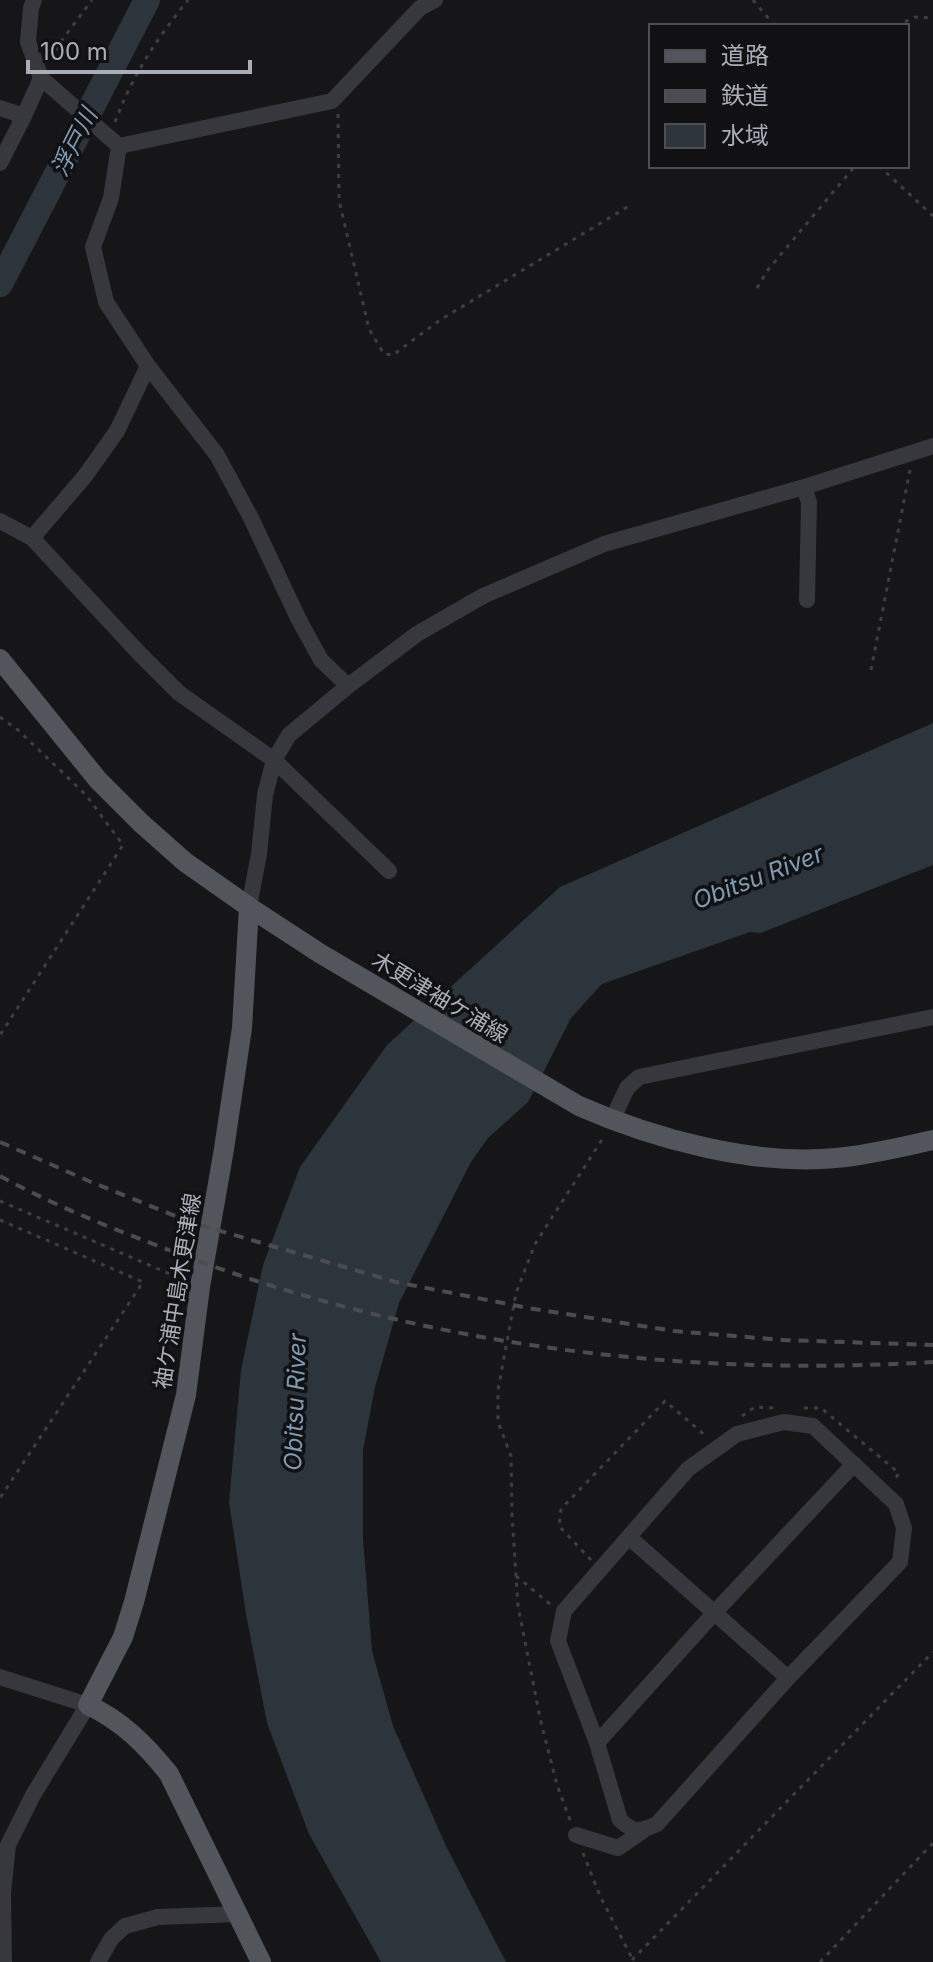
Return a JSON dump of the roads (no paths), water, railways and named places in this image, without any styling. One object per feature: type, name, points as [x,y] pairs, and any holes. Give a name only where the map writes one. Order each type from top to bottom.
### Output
[{"type":"main road","points":[[0,659],[98,780],[141,823],[185,862],[249,907]]},
{"type":"main road","name":"木更津袖ケ浦線","points":[[249,907],[321,954],[550,1090],[612,1120],[672,1139],[745,1155],[799,1159],[850,1156],[933,1140]]},
{"type":"main road","name":"袖ケ浦中島木更津線","points":[[88,1705],[123,1637],[186,1395],[200,1287],[242,1028],[249,907]]},
{"type":"main road","points":[[88,1705],[124,1725],[169,1774],[261,1962]]},
{"type":"street","points":[[34,0],[28,42],[41,78],[114,141]]},
{"type":"street","points":[[114,141],[332,101],[420,8],[435,0]]},
{"type":"street","points":[[0,163],[41,78]]},
{"type":"street","points":[[0,108],[24,116]]},
{"type":"street","points":[[114,141],[111,198],[93,247],[106,302],[148,366],[217,455],[321,660],[348,686]]},
{"type":"street","points":[[32,538],[85,476],[117,431],[148,366]]},
{"type":"street","points":[[249,907],[259,854],[265,795],[274,760],[289,735],[417,634],[483,596],[604,544],[804,487],[933,446]]},
{"type":"street","points":[[804,487],[809,502],[807,600]]},
{"type":"street","points":[[0,521],[32,538],[179,693],[274,760],[389,871]]},
{"type":"street","points":[[612,1120],[627,1088],[639,1077],[933,1017]]},
{"type":"street","points":[[576,1835],[618,1848],[657,1824],[788,1678],[900,1562],[904,1528],[896,1504],[813,1426],[784,1422],[737,1434],[688,1469],[564,1611],[558,1641],[597,1743],[620,1820],[630,1829],[643,1831]]},
{"type":"street","points":[[597,1743],[854,1464]]},
{"type":"street","points":[[630,1538],[788,1678]]},
{"type":"street","points":[[0,1677],[88,1705],[4,1845],[4,1962]]},
{"type":"street","points":[[98,1962],[111,1939],[125,1926],[158,1917],[239,1914]]},
{"type":"water","name":"Obitsu River","points":[[933,723],[933,865],[761,933],[750,932],[602,984],[571,1018],[528,1102],[488,1138],[471,1162],[399,1303],[375,1387],[363,1450],[363,1539],[372,1651],[393,1726],[446,1846],[506,1962],[381,1962],[309,1834],[267,1723],[229,1502],[241,1370],[263,1265],[300,1167],[387,1045],[560,887]]},
{"type":"waterway","name":"浮戸川","points":[[0,284],[147,0]]},
{"type":"railway","points":[[0,1142],[193,1223],[396,1282],[528,1308],[674,1331],[783,1340],[933,1345]]},
{"type":"railway","points":[[0,1176],[99,1223],[254,1280],[348,1308],[444,1330],[638,1358],[834,1366],[933,1362]]}]
